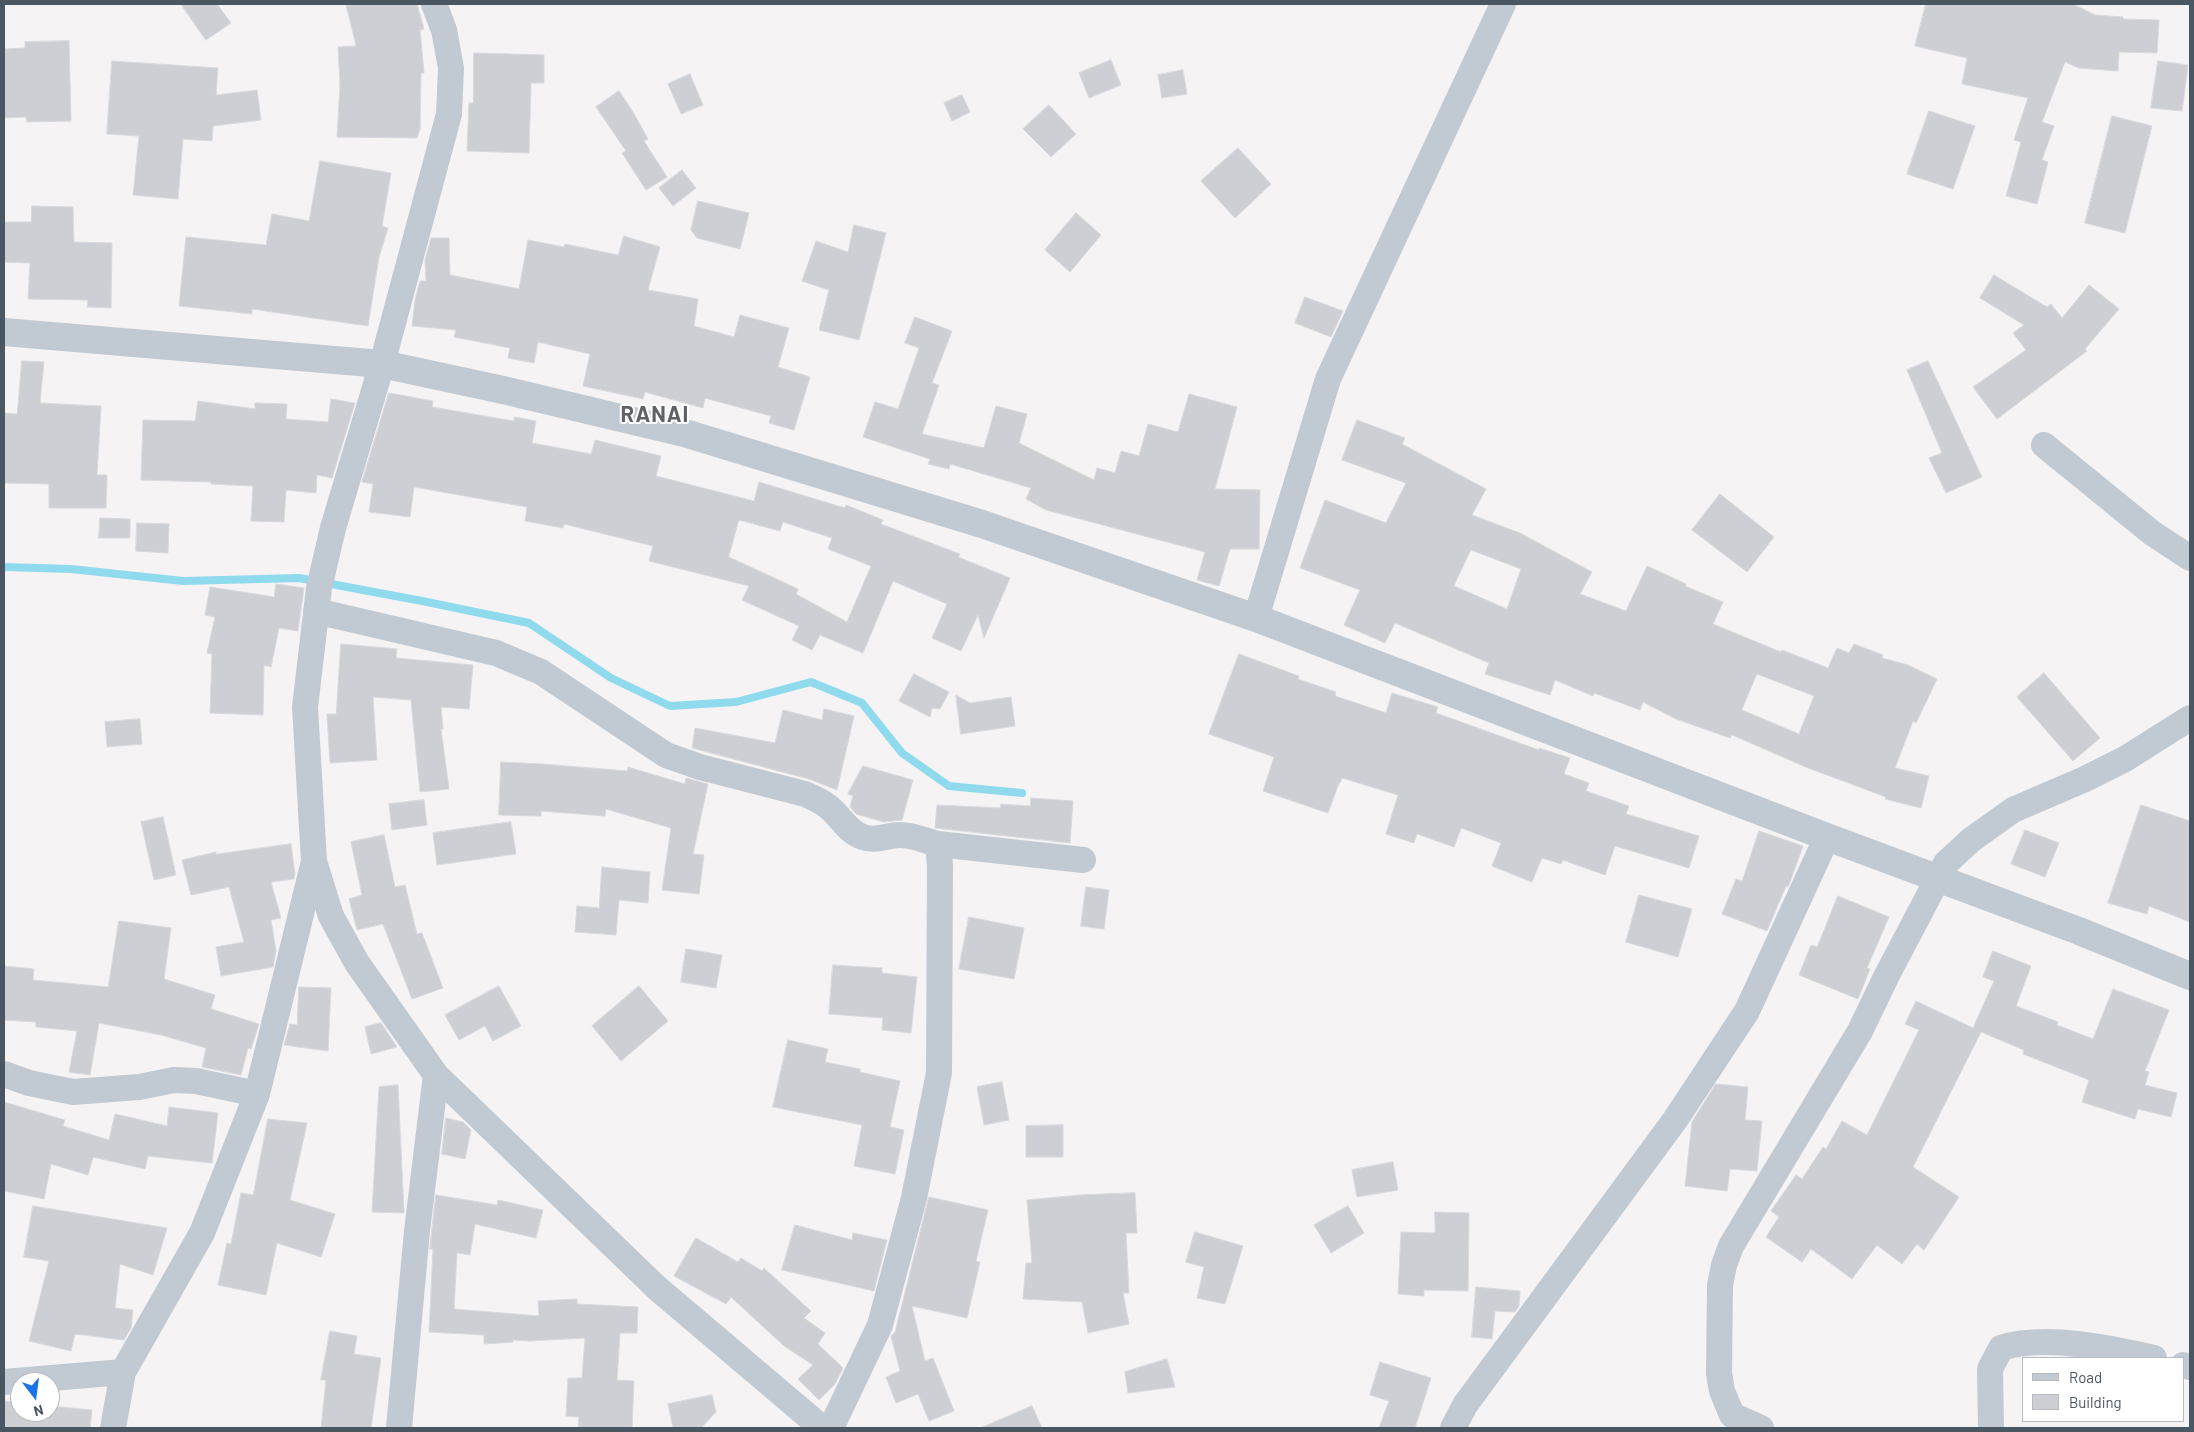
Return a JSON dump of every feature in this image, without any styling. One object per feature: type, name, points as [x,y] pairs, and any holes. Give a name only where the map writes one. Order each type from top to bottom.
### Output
[{"type":"street","points":[[434,4],[444,30],[452,68],[449,114],[382,364],[333,528],[318,600],[305,707],[314,861],[331,916],[353,955],[436,1075],[657,1288],[822,1428]]},
{"type":"street","points":[[1256,618],[1328,379],[1503,4]]},
{"type":"street","points":[[4,332],[382,364],[688,434],[982,524],[1256,618],[1827,838],[1940,878],[2190,976]]},
{"type":"street","points":[[2044,446],[2152,533],[2190,558]]},
{"type":"street","points":[[318,600],[496,653],[541,672],[666,755],[700,767],[805,794],[820,801],[833,811],[850,830],[862,837],[871,839],[893,835],[907,835],[938,844],[1083,860]]},
{"type":"street","points":[[1761,1428],[1732,1415],[1722,1391],[1719,1373],[1720,1285],[1724,1265],[1731,1246],[1860,1031],[1946,863],[1970,840],[2013,810],[2085,779],[2125,759],[2190,718]]},
{"type":"street","points":[[1453,1428],[1465,1405],[1675,1120],[1747,1011],[1827,838]]},
{"type":"street","points":[[831,1428],[880,1325],[914,1198],[939,1073],[940,866],[938,844]]},
{"type":"street","points":[[113,1428],[123,1372],[202,1233],[257,1094],[314,861]]},
{"type":"street","points":[[4,1074],[29,1083],[73,1092],[139,1087],[174,1080],[196,1082],[257,1094]]},
{"type":"street","points":[[399,1428],[417,1231],[436,1075]]},
{"type":"street","points":[[1991,1428],[1990,1368],[2001,1348],[2027,1343],[2095,1345],[2149,1357]]},
{"type":"street","points":[[4,1382],[123,1372]]},
{"type":"building","points":[[181,4],[217,4],[231,23],[206,40]]},
{"type":"building","points":[[346,4],[417,4],[424,29],[420,30],[424,73],[421,73],[420,129],[417,138],[337,137],[340,85],[338,47],[356,46]]},
{"type":"building","points":[[1926,4],[2073,4],[2095,15],[2123,17],[2123,19],[2159,20],[2157,53],[2119,52],[2118,71],[2079,68],[2065,62],[2042,122],[2054,126],[2042,160],[2048,162],[2037,204],[2006,196],[2021,142],[2014,140],[2028,98],[1962,84],[1967,58],[1915,46]]},
{"type":"building","points":[[69,41],[71,121],[27,122],[26,117],[4,118],[4,49],[25,48],[25,42]]},
{"type":"building","points":[[474,53],[544,55],[544,83],[531,83],[529,153],[467,151],[469,103],[473,103]]},
{"type":"building","points":[[1111,60],[1121,85],[1089,98],[1079,73]]},
{"type":"building","points":[[112,61],[218,68],[216,95],[257,90],[261,120],[213,126],[212,141],[183,139],[178,199],[133,195],[139,136],[107,134]]},
{"type":"building","points":[[2158,61],[2188,65],[2182,111],[2151,108]]},
{"type":"building","points":[[1183,70],[1187,94],[1162,98],[1158,75]]},
{"type":"building","points":[[690,74],[703,105],[681,114],[668,84]]},
{"type":"building","points":[[619,91],[648,139],[644,141],[667,177],[646,190],[622,153],[626,151],[596,107]]},
{"type":"building","points":[[962,95],[970,112],[952,121],[944,103]]},
{"type":"building","points":[[1049,105],[1076,134],[1051,157],[1023,129]]},
{"type":"building","points":[[1929,111],[1975,126],[1953,189],[1907,174]]},
{"type":"building","points":[[2112,116],[2152,126],[2125,233],[2085,223]]},
{"type":"building","points":[[1238,148],[1271,184],[1235,218],[1201,181]]},
{"type":"building","points":[[320,161],[391,173],[382,226],[388,228],[379,257],[368,326],[252,309],[252,314],[179,306],[186,237],[266,245],[272,214],[309,221]]},
{"type":"building","points":[[682,170],[696,188],[673,206],[659,188]]},
{"type":"building","points":[[698,201],[749,213],[740,249],[697,238],[691,230]]},
{"type":"building","points":[[32,206],[73,207],[74,242],[112,243],[111,308],[87,307],[88,300],[28,299],[30,263],[4,262],[4,222],[31,222]]},
{"type":"building","points":[[1076,213],[1101,235],[1070,272],[1045,250]]},
{"type":"building","points":[[854,225],[886,233],[859,340],[819,330],[829,290],[802,281],[816,241],[848,252]]},
{"type":"building","points":[[624,236],[660,247],[648,290],[698,299],[694,326],[734,337],[740,315],[789,328],[778,367],[810,377],[794,430],[769,423],[771,416],[705,398],[703,408],[645,392],[643,399],[583,386],[590,354],[538,342],[534,363],[508,358],[510,348],[454,337],[456,330],[412,326],[415,300],[420,281],[426,281],[425,260],[431,238],[449,238],[450,275],[519,289],[528,240],[564,247],[565,244],[618,255]]},
{"type":"building","points":[[1994,275],[2047,307],[2051,304],[2062,318],[2089,285],[2119,309],[2085,349],[2087,351],[1997,419],[1973,387],[2026,350],[2013,333],[2024,325],[1980,298]]},
{"type":"building","points":[[1305,297],[1343,311],[1331,337],[1295,323]]},
{"type":"building","points":[[915,317],[952,331],[932,383],[939,385],[922,434],[984,448],[996,406],[1027,414],[1019,443],[1094,480],[1097,468],[1115,473],[1121,451],[1139,456],[1148,424],[1178,432],[1189,394],[1237,407],[1215,489],[1260,490],[1259,549],[1230,549],[1219,586],[1197,580],[1205,552],[1046,510],[1026,499],[1031,488],[950,464],[949,469],[928,464],[930,459],[863,437],[875,402],[898,409],[919,348],[905,343]]},
{"type":"building","points":[[22,361],[44,362],[40,403],[101,406],[97,475],[107,475],[106,508],[49,508],[49,484],[4,483],[4,413],[17,414]]},
{"type":"building","points":[[1928,361],[1982,477],[1946,493],[1929,458],[1942,453],[1907,370]]},
{"type":"building","points":[[389,393],[433,401],[432,407],[514,421],[514,417],[536,421],[532,443],[591,454],[595,440],[661,456],[656,476],[754,501],[759,482],[845,508],[846,505],[883,520],[881,524],[960,554],[958,557],[1010,578],[984,638],[978,615],[961,651],[932,638],[947,604],[893,581],[863,653],[820,635],[812,650],[792,640],[799,626],[742,600],[749,586],[649,561],[653,546],[564,524],[563,528],[525,521],[527,507],[414,487],[410,517],[369,512],[373,484],[362,482]],"holes":[[[739,520],[780,531],[783,522],[832,538],[828,549],[871,566],[847,622],[796,594],[798,589],[729,557]]]},
{"type":"building","points":[[331,399],[355,403],[332,478],[317,475],[316,493],[286,490],[284,522],[251,521],[253,486],[211,484],[211,482],[141,480],[143,420],[195,421],[198,401],[255,409],[255,403],[287,404],[286,419],[328,422]]},
{"type":"building","points":[[1357,420],[1405,438],[1402,444],[1486,489],[1472,515],[1520,533],[1592,572],[1580,594],[1626,611],[1647,566],[1686,584],[1685,586],[1723,602],[1713,624],[1781,652],[1782,650],[1828,668],[1837,648],[1849,653],[1854,644],[1883,655],[1882,658],[1908,665],[1937,679],[1916,723],[1913,721],[1895,768],[1929,776],[1921,808],[1885,799],[1886,797],[1808,768],[1732,735],[1730,738],[1676,719],[1643,702],[1640,710],[1594,693],[1593,696],[1555,680],[1550,695],[1485,674],[1489,663],[1395,623],[1385,643],[1344,625],[1360,590],[1300,568],[1325,500],[1386,523],[1406,483],[1342,460]],"holes":[[[1471,550],[1521,569],[1507,609],[1454,586]],[[1757,674],[1814,696],[1799,734],[1742,710]]]},
{"type":"building","points":[[1720,494],[1774,537],[1747,572],[1692,530]]},
{"type":"building","points":[[100,518],[130,519],[130,538],[99,538]]},
{"type":"building","points":[[137,523],[169,524],[168,553],[136,551]]},
{"type":"building","points":[[276,584],[304,588],[298,631],[279,628],[271,667],[264,665],[263,715],[210,713],[212,654],[207,653],[215,617],[205,615],[210,587],[274,597]]},
{"type":"building","points":[[341,644],[397,649],[396,658],[473,665],[469,709],[441,707],[443,729],[441,729],[449,789],[420,792],[411,700],[373,697],[377,760],[330,763],[327,714],[336,714]]},
{"type":"building","points":[[1239,654],[1299,676],[1298,679],[1336,692],[1335,696],[1386,713],[1392,693],[1438,707],[1436,713],[1539,750],[1539,748],[1570,758],[1564,774],[1589,783],[1586,791],[1629,806],[1626,814],[1699,836],[1689,868],[1615,846],[1605,875],[1563,860],[1561,864],[1542,858],[1532,882],[1492,866],[1501,843],[1461,828],[1454,847],[1417,834],[1414,843],[1386,834],[1398,795],[1342,778],[1328,813],[1263,791],[1274,757],[1209,734]]},
{"type":"building","points":[[2044,673],[2100,738],[2073,761],[2017,697]]},
{"type":"building","points":[[914,674],[949,692],[940,709],[932,708],[930,717],[899,701]]},
{"type":"building","points":[[956,695],[970,703],[1011,697],[1015,726],[961,734]]},
{"type":"building","points":[[824,709],[854,716],[837,790],[809,779],[692,748],[695,728],[775,743],[783,710],[822,720]]},
{"type":"building","points":[[140,719],[142,744],[107,747],[105,722]]},
{"type":"building","points":[[501,762],[627,771],[628,767],[685,784],[686,778],[708,784],[693,854],[704,855],[699,894],[662,890],[671,828],[606,809],[605,816],[541,811],[541,816],[499,815]]},
{"type":"building","points":[[863,766],[913,780],[902,820],[884,822],[856,814],[850,807],[853,796],[848,794]]},
{"type":"building","points":[[1031,798],[1073,801],[1070,843],[935,828],[937,805],[1000,808],[1001,804],[1030,806]]},
{"type":"building","points":[[424,800],[427,825],[392,830],[389,804]]},
{"type":"building","points":[[2141,805],[2190,821],[2190,922],[2149,906],[2147,914],[2108,903]]},
{"type":"building","points":[[163,817],[176,875],[154,880],[141,822]]},
{"type":"building","points":[[511,822],[516,854],[437,865],[433,833]]},
{"type":"building","points":[[2025,830],[2059,843],[2045,877],[2011,864]]},
{"type":"building","points":[[1759,831],[1803,846],[1788,887],[1786,886],[1767,931],[1722,914],[1736,879],[1742,881]]},
{"type":"building","points":[[384,835],[395,887],[405,885],[417,934],[422,933],[443,988],[412,999],[383,924],[357,930],[349,899],[362,895],[351,842]]},
{"type":"building","points":[[291,844],[294,879],[271,882],[281,918],[271,920],[276,951],[273,967],[221,976],[216,947],[244,942],[229,887],[191,895],[182,860],[216,852],[216,854]]},
{"type":"building","points":[[602,867],[650,872],[648,903],[619,900],[616,935],[575,932],[577,906],[599,908]]},
{"type":"building","points":[[1086,887],[1109,890],[1104,929],[1081,926]]},
{"type":"building","points":[[1639,895],[1692,909],[1678,957],[1626,942]]},
{"type":"building","points":[[1838,896],[1889,917],[1867,968],[1870,969],[1858,999],[1799,975],[1811,945],[1817,947]]},
{"type":"building","points":[[969,917],[1024,928],[1014,979],[959,969]]},
{"type":"building","points":[[119,921],[171,928],[164,979],[215,995],[211,1009],[259,1024],[251,1049],[248,1048],[241,1075],[202,1067],[206,1048],[161,1035],[99,1023],[90,1075],[69,1072],[77,1031],[36,1027],[36,1022],[4,1020],[4,966],[34,969],[33,980],[108,987]]},
{"type":"building","points":[[686,949],[722,955],[716,988],[681,982]]},
{"type":"building","points":[[1993,951],[2031,966],[2016,1006],[2058,1022],[2057,1025],[2093,1039],[2113,989],[2169,1010],[2145,1071],[2149,1072],[2145,1085],[2177,1093],[2171,1117],[2138,1109],[2135,1119],[2082,1102],[2089,1080],[2023,1054],[2024,1050],[1981,1032],[1913,1167],[1959,1197],[1924,1250],[1917,1244],[1902,1264],[1877,1245],[1852,1279],[1811,1249],[1802,1262],[1766,1237],[1779,1217],[1771,1211],[1796,1175],[1802,1179],[1823,1147],[1826,1149],[1842,1121],[1867,1135],[1919,1030],[1905,1024],[1916,1001],[1973,1028],[1994,981],[1983,977]]},
{"type":"building","points":[[833,965],[882,968],[882,973],[917,977],[911,1033],[882,1030],[883,1018],[829,1014]]},
{"type":"building","points":[[499,986],[521,1026],[493,1041],[485,1026],[459,1040],[445,1015]]},
{"type":"building","points":[[639,986],[668,1021],[621,1061],[592,1026]]},
{"type":"building","points":[[299,987],[331,988],[328,1051],[284,1045],[290,1024],[297,1025]]},
{"type":"building","points":[[381,1023],[397,1047],[371,1054],[365,1027]]},
{"type":"building","points":[[788,1040],[828,1049],[825,1062],[860,1069],[860,1072],[900,1081],[890,1127],[904,1130],[895,1174],[854,1166],[862,1125],[773,1107]]},
{"type":"building","points":[[1002,1082],[1009,1120],[984,1125],[977,1087]]},
{"type":"building","points":[[1716,1084],[1748,1087],[1745,1120],[1762,1121],[1757,1171],[1730,1169],[1727,1191],[1685,1186],[1692,1122]]},
{"type":"building","points":[[398,1085],[404,1213],[372,1212],[379,1087]]},
{"type":"building","points":[[4,1102],[65,1120],[63,1126],[109,1140],[115,1114],[167,1126],[169,1107],[218,1113],[212,1163],[148,1156],[145,1169],[93,1157],[88,1175],[51,1164],[44,1199],[4,1191]]},
{"type":"building","points":[[446,1118],[463,1122],[471,1130],[465,1159],[442,1154]]},
{"type":"building","points":[[268,1119],[307,1123],[290,1200],[335,1214],[321,1257],[277,1243],[266,1295],[218,1285],[227,1243],[231,1244],[241,1193],[253,1195]]},
{"type":"building","points":[[1063,1125],[1063,1157],[1026,1157],[1026,1126]]},
{"type":"building","points":[[1393,1162],[1398,1190],[1357,1197],[1352,1170]]},
{"type":"building","points":[[1135,1193],[1137,1233],[1126,1233],[1129,1293],[1123,1293],[1129,1324],[1088,1333],[1082,1302],[1023,1299],[1026,1263],[1032,1263],[1027,1200],[1080,1195]]},
{"type":"building","points":[[436,1195],[497,1205],[498,1200],[543,1210],[536,1238],[475,1224],[470,1255],[457,1253],[454,1309],[539,1316],[538,1301],[577,1299],[577,1304],[638,1307],[637,1333],[620,1333],[617,1380],[634,1381],[632,1428],[578,1428],[579,1417],[566,1416],[568,1378],[582,1378],[585,1338],[513,1340],[513,1342],[484,1344],[484,1335],[429,1332],[433,1249],[430,1249]]},
{"type":"building","points":[[929,1197],[988,1210],[976,1261],[980,1262],[967,1318],[912,1306],[925,1361],[933,1358],[954,1411],[929,1421],[918,1394],[896,1403],[886,1377],[900,1371],[891,1336],[895,1332]]},
{"type":"building","points":[[33,1206],[167,1228],[153,1275],[120,1264],[115,1308],[133,1310],[131,1328],[124,1340],[75,1334],[71,1351],[29,1341],[49,1261],[24,1257]]},
{"type":"building","points":[[1348,1206],[1364,1233],[1331,1253],[1314,1225]]},
{"type":"building","points":[[1435,1212],[1469,1213],[1468,1291],[1424,1290],[1424,1296],[1398,1294],[1401,1232],[1435,1233]]},
{"type":"building","points":[[795,1225],[852,1240],[853,1233],[887,1240],[874,1291],[782,1270]]},
{"type":"building","points":[[1195,1232],[1243,1246],[1225,1304],[1197,1298],[1204,1267],[1186,1262]]},
{"type":"building","points":[[696,1238],[738,1262],[741,1258],[762,1271],[764,1268],[811,1311],[804,1318],[825,1333],[818,1344],[843,1368],[835,1384],[819,1400],[798,1379],[813,1365],[784,1346],[731,1297],[726,1304],[674,1276]]},
{"type":"building","points":[[1476,1287],[1520,1291],[1519,1306],[1515,1312],[1495,1311],[1492,1339],[1472,1337]]},
{"type":"building","points":[[330,1331],[357,1336],[354,1354],[381,1358],[371,1428],[321,1428],[326,1380],[321,1380]]},
{"type":"building","points":[[1167,1359],[1175,1387],[1128,1393],[1125,1372]]},
{"type":"building","points":[[1380,1362],[1431,1378],[1415,1428],[1379,1428],[1389,1401],[1370,1395]]},
{"type":"building","points":[[712,1395],[716,1412],[701,1428],[673,1428],[668,1404]]},
{"type":"building","points":[[4,1401],[10,1402],[10,1422],[60,1422],[60,1407],[92,1410],[90,1428],[4,1428]]},
{"type":"building","points":[[1032,1406],[1042,1428],[981,1428]]},
{"type":"waterway","points":[[4,567],[71,569],[183,581],[299,578],[529,623],[611,678],[670,706],[736,702],[811,682],[862,703],[902,753],[949,786],[1022,793]]},
{"type":"district","name":"RANAI","points":[[655,415]]}]
